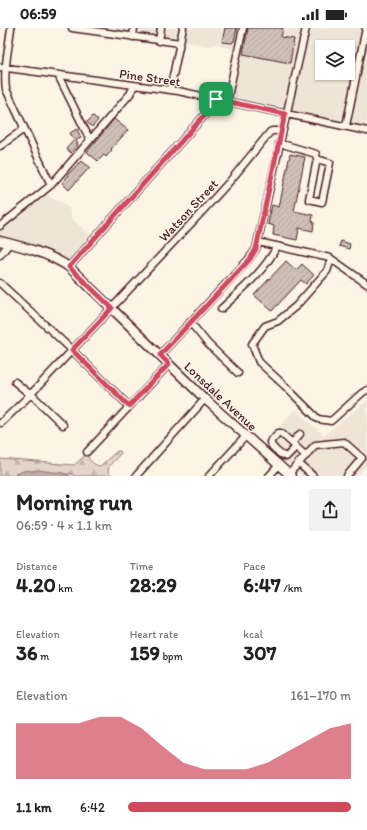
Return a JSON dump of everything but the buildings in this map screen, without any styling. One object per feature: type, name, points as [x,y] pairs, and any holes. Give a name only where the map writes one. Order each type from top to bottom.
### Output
[{"type":"main road","name":"Lonsdale Avenue","points":[[0,241],[57,259],[69,267],[206,399],[290,475]]},
{"type":"street","points":[[11,28],[2,68],[6,89],[51,185]]},
{"type":"street","points":[[72,28],[180,43]]},
{"type":"street","points":[[133,37],[134,28]]},
{"type":"street","points":[[159,41],[161,28]]},
{"type":"street","points":[[170,90],[183,28]]},
{"type":"street","points":[[227,101],[244,28]]},
{"type":"street","points":[[160,355],[254,254],[258,242],[281,131],[306,28]]},
{"type":"street","points":[[346,126],[366,28]]},
{"type":"street","name":"Pine Street","points":[[2,68],[170,90],[367,131]]},
{"type":"street","points":[[58,75],[90,140]]},
{"type":"street","points":[[0,226],[51,185],[130,94],[134,86]]},
{"type":"street","points":[[69,267],[211,108],[216,99]]},
{"type":"street","points":[[0,146],[24,129]]},
{"type":"street","name":"Watson Street","points":[[1,423],[31,394],[230,181],[267,135],[272,131],[281,131]]},
{"type":"street","points":[[279,143],[316,154],[317,159],[309,199],[322,202],[330,163],[317,159]]},
{"type":"street","points":[[258,242],[331,259],[367,284]]},
{"type":"street","points":[[0,255],[10,243]]},
{"type":"street","points":[[221,309],[257,274],[272,256],[277,246]]},
{"type":"street","points":[[331,259],[327,271],[296,306],[278,321],[265,326],[252,344],[259,362],[318,419],[331,421],[367,390]]},
{"type":"street","points":[[0,283],[129,406]]},
{"type":"street","points":[[190,322],[208,344],[238,374]]},
{"type":"street","points":[[87,452],[169,364]]},
{"type":"street","points":[[15,382],[26,392],[31,394],[63,425]]},
{"type":"street","points":[[136,476],[206,399]]},
{"type":"street","points":[[300,434],[294,445],[286,457],[271,445],[270,442],[278,433],[281,433],[294,445],[306,456]]},
{"type":"street","points":[[209,476],[246,436]]},
{"type":"street","points":[[290,475],[298,463],[315,446],[344,442],[362,458],[347,476]]},
{"type":"street","points":[[298,463],[313,476]]},
{"type":"street","points":[[269,476],[279,465]]},
{"type":"shaded area","points":[[81,28],[367,28],[367,133],[229,103],[239,50],[223,47],[218,44],[209,46]]},
{"type":"shaded area","points":[[45,192],[53,199],[62,202],[69,209],[72,219],[95,238],[72,265],[0,241],[0,226]]},
{"type":"shaded area","points":[[367,401],[367,464],[357,476],[302,476],[264,443],[295,409],[324,435]]},
{"type":"shaded area","points":[[26,470],[61,472],[70,476],[13,476]]},
{"type":"green space","points":[[117,451],[120,451],[121,453],[109,466],[108,472],[111,476],[75,476],[71,474],[0,476],[0,459],[74,465],[87,454],[92,462],[100,466]]},
{"type":"route","points":[[216,99],[285,114],[256,249],[250,259],[160,355],[169,364],[129,406],[72,350],[112,308],[69,267],[211,108],[216,99]]}]
